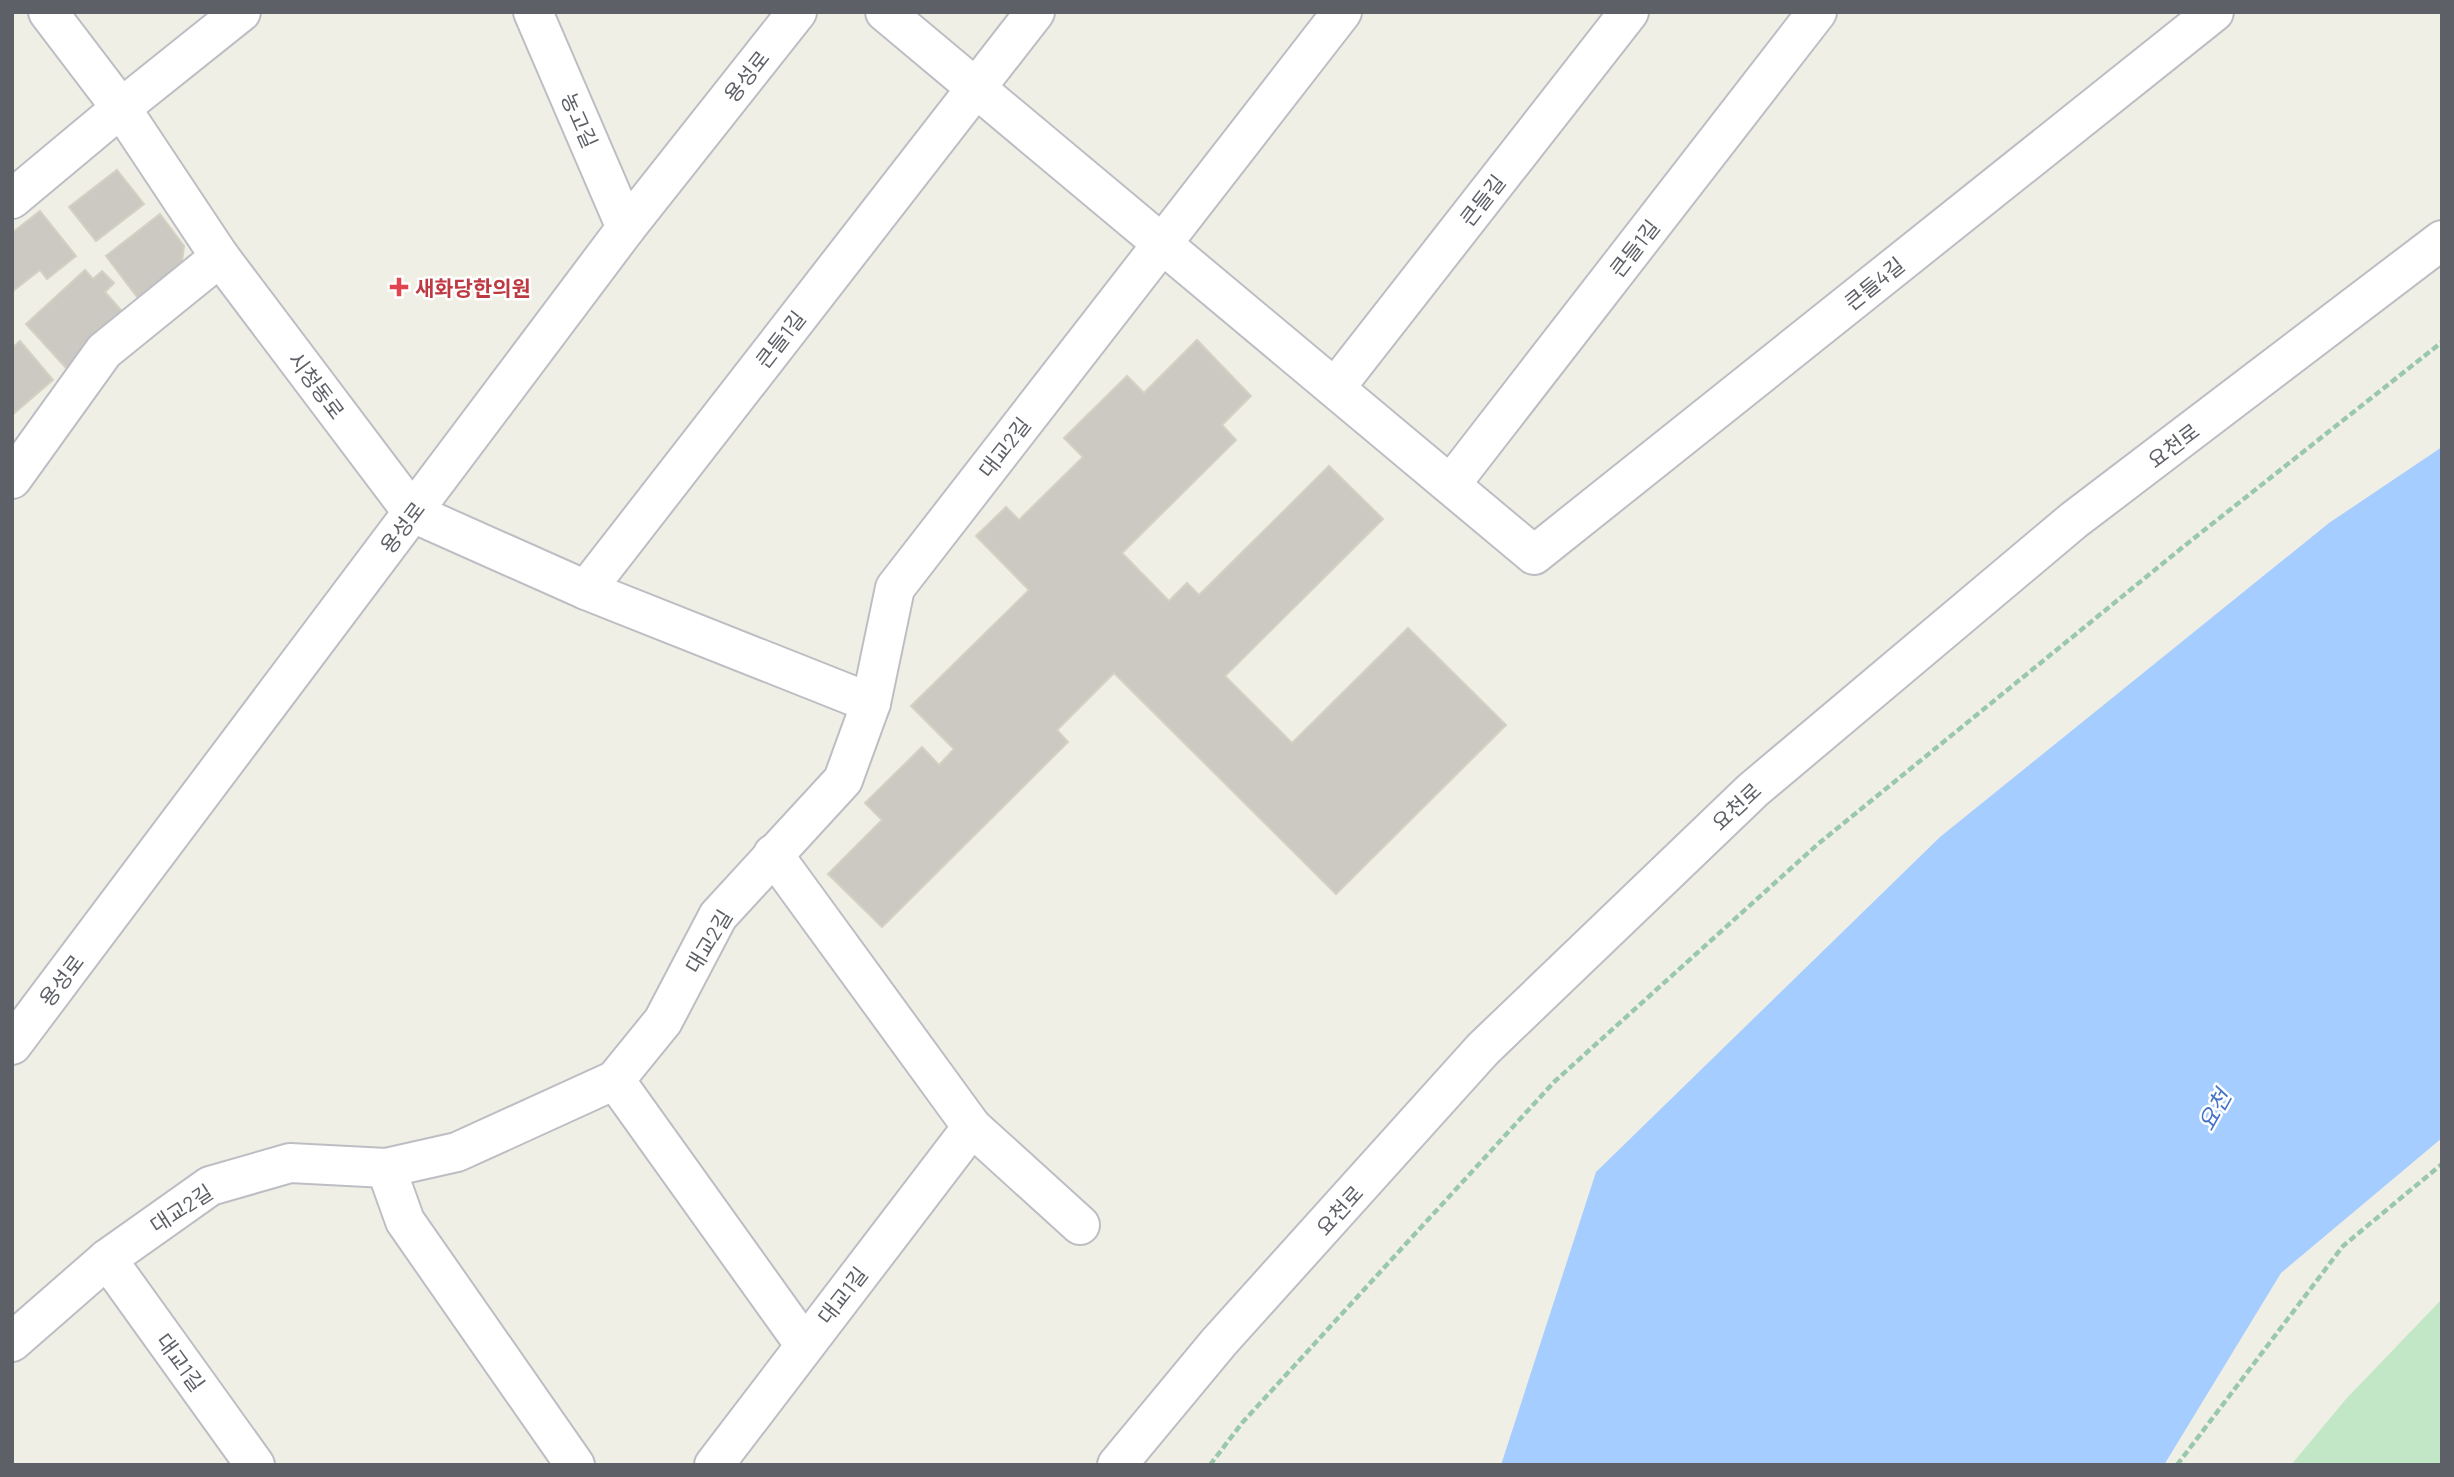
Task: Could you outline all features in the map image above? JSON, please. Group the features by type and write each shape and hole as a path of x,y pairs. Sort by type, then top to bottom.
{"street":[{"name":"시청동로","path":"48,12 121,108 220,257 413,513"},
{"path":"12,200 240,12"},
{"name":"농고길","path":"533,12 626,228"},
{"name":"용성로","path":"12,1045 626,228 797,12"},
{"path":"885,12 1451,484"},
{"name":"큰들1길","path":"586,590 1035,12"},
{"path":"1162,243 1342,12"},
{"name":"큰들길","path":"1335,388 1629,12"},
{"name":"큰들1길","path":"1451,484 1818,12"},
{"name":"큰들4길","path":"1451,484 1534,555 2214,12"},
{"name":"요천로","path":"1117,1465 1220,1342 1483,1049 1752,790 2074,520 2442,240"},
{"name":"대교2길","path":"12,1342 107,1259 210,1186 290,1163 386,1168 457,1152 615,1080 663,1021 718,916 843,780 871,703 895,588 1162,243"},
{"path":"12,479 104,351 220,257"},
{"path":"413,513 586,590 871,703"},
{"path":"773,854 972,1126 1080,1225"},
{"path":"615,1080 804,1344"},
{"name":"대교1길","path":"714,1465 972,1126"},
{"path":"386,1168 405,1221 576,1465"},
{"name":"대교1길","path":"107,1259 255,1465"}],"path":[{"path":"1210,1465 1251,1413 1554,1082 1818,844 2183,547 2442,342"},
{"path":"2177,1465 2343,1246 2442,1164"}],"green space":[{"path":"2442,1299 2442,1465 2291,1465 2346,1399"}],"water":[{"name":"요천","path":"2442,447 2442,1138 2281,1273 2164,1465 1501,1465 1596,1172 1940,837 2329,523"}],"building":[{"path":"117,170 144,204 96,241 69,207"},
{"path":"40,211 76,256 47,279 40,270 13,291 12,233"},
{"path":"160,214 184,246 181,270 141,302 106,256"},
{"path":"85,270 93,279 102,271 114,283 105,292 127,317 68,370 26,324"},
{"path":"1197,340 1251,396 1222,425 1236,440 1122,553 1169,601 1187,583 1199,595 1329,466 1383,519 1225,676 1292,743 1408,628 1506,725 1336,894 1114,673 1057,730 1068,742 882,927 828,874 882,820 865,803 922,747 939,765 954,749 911,706 1029,590 976,536 1006,507 1019,520 1083,457 1064,438 1127,376 1144,393"},
{"path":"20,341 53,380 12,415 12,348"}],"place":[{"name":"새화당한의원","path":"399,287"}]}
